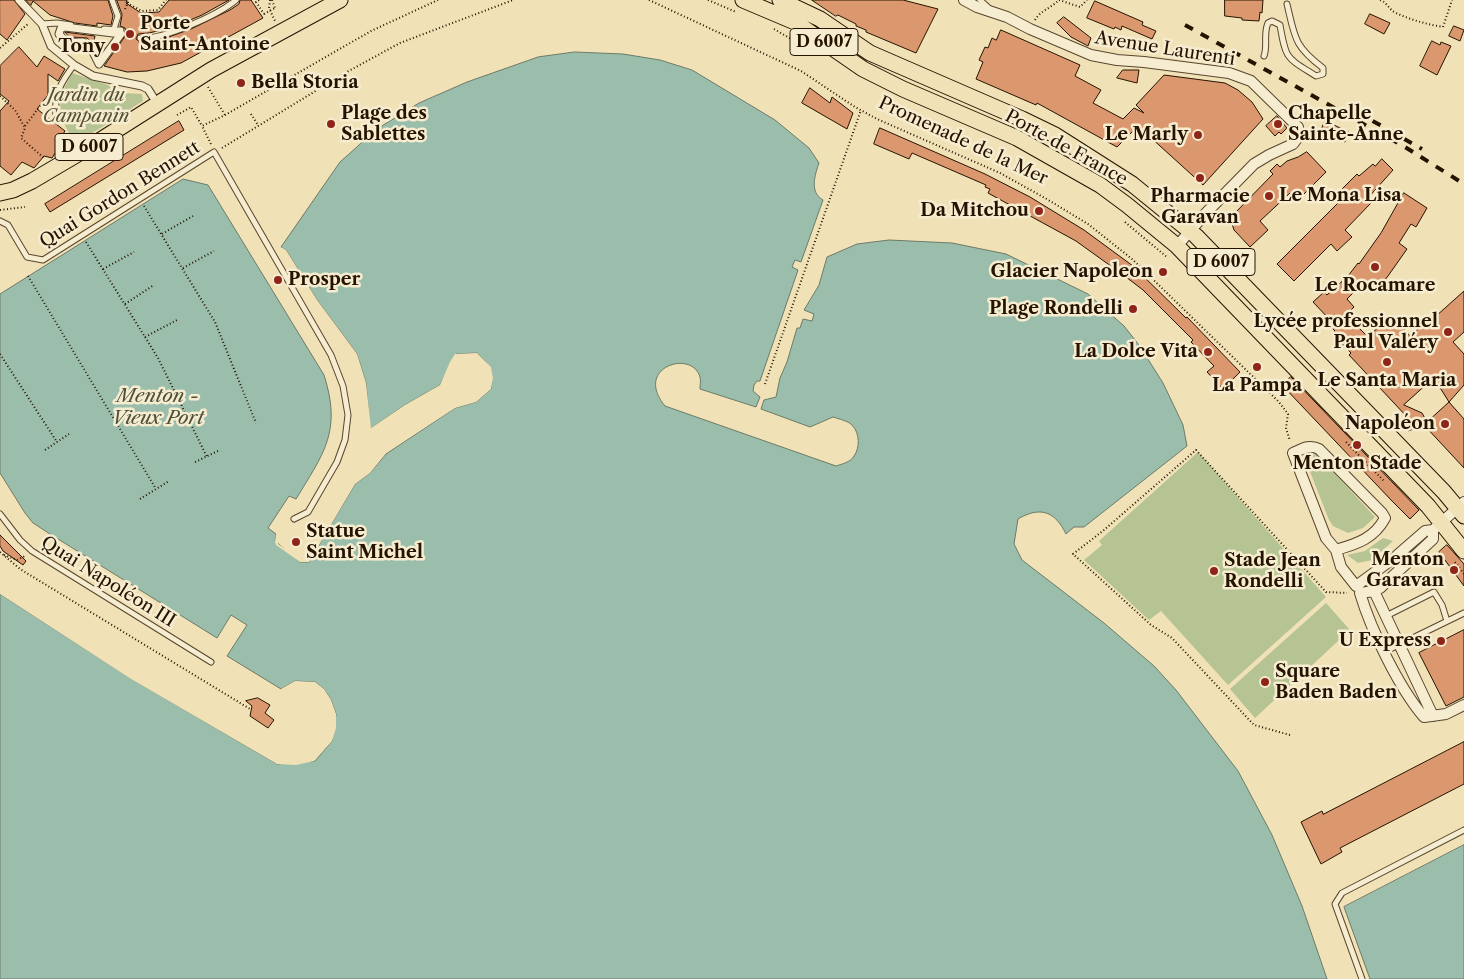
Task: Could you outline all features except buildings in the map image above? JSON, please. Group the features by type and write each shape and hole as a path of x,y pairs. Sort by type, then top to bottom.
{"main road":[{"name":"D 6007","path":"0,193 13,190 32,181 175,94 210,70 340,0"},
{"name":"Porte de France","path":"780,0 820,19 870,53 1055,135 1132,184 1190,231 1462,508"},
{"name":"Porte de France","path":"740,6 795,22 879,77 1016,138 1100,185 1177,246 1437,526 1464,551"}],"street":[{"path":"19,0 42,24 51,46 74,65 93,76 142,86 148,89 153,97"},
{"name":"Avenue Laurenti","path":"964,0 1091,55 1116,60 1229,73 1252,78 1298,127 1299,136 1294,144 1254,164 1177,246"},
{"path":"65,27 121,32 99,64 92,50 83,42 67,42 59,34 61,28 65,27"},
{"path":"1336,550 1364,541 1385,518 1319,449 1313,446 1294,453 1326,538 1336,550 1341,567 1358,590 1365,611 1384,652 1416,708 1424,717 1446,714 1464,705"},
{"path":"1358,590 1425,531 1437,526 1462,508"},
{"path":"1358,590 1377,590 1433,539 1437,526"},
{"path":"1377,590 1386,616 1433,716"}],"lane":[{"path":"112,0 118,16 114,29"},
{"path":"140,38 154,37 175,30 204,18 236,0"},
{"path":"980,0 993,12"},
{"path":"1264,56 1266,47 1265,29 1268,23 1272,21 1280,24 1284,48 1290,60 1316,76 1323,74 1323,68 1307,56 1295,39 1287,4"},
{"path":"42,24 57,23 114,29 121,32"},
{"path":"56,116 55,106 62,81 74,65"},
{"path":"214,152 330,355 343,386 348,414 345,440 338,462 308,512 294,519"},
{"name":"Quai Gordon Bennett","path":"0,221 8,225 27,257 43,260 214,152"},
{"name":"Quai Napoléon III","path":"0,514 20,540 32,551 211,662"},
{"path":"1386,616 1434,592 1442,605 1447,621"},
{"path":"1384,652 1464,613"},
{"path":"1362,979 1335,904 1342,893 1464,830"}],"path":[{"path":"128,3 142,11 158,10 166,0"},
{"path":"260,0 256,2 264,14 275,8 271,0"},
{"path":"271,0 269,8 277,24"},
{"path":"202,126 225,116 371,31 438,0"},
{"path":"177,114 191,107 214,152 345,72 400,43 513,0"},
{"name":"Promenade de la Mer","path":"649,0 801,71 860,110 1000,173 1088,224 1132,259 1279,402 1288,414 1286,428 1294,453"},
{"path":"708,0 740,6"},
{"path":"1030,29 1039,13 1050,8 1059,0 1080,7 1087,0"},
{"path":"1380,0 1384,1 1394,12 1418,22 1443,27 1452,0"},
{"path":"0,48 36,18"},
{"path":"771,28 807,48"},
{"path":"209,89 225,116"},
{"path":"0,96 15,110 26,128 21,138 48,164"},
{"path":"24,126 40,106 55,106"},
{"path":"765,384 860,110"},
{"path":"251,114 258,125"},
{"path":"143,204 215,322 256,422"},
{"path":"0,210 25,207"},
{"path":"162,234 193,216"},
{"path":"1124,221 1172,261"},
{"path":"85,240 158,358 206,456"},
{"path":"183,268 214,251"},
{"path":"103,269 134,252"},
{"path":"28,276 156,490"},
{"path":"125,304 154,285"},
{"path":"145,337 177,320"},
{"path":"0,354 57,442"},
{"path":"45,450 68,434"},
{"path":"1344,439 1391,488"},
{"path":"1290,735 1254,725 1172,638 1150,625 1073,554 1104,530 1196,450 1326,592 1358,590"},
{"path":"194,462 218,451"},
{"path":"140,500 169,481"},
{"path":"1,552 17,560"},
{"path":"1,552 20,569 250,709"}],"green space":[{"name":"Jardin du Campanin","path":"72,73 108,85 122,93 142,94 143,101 75,144 65,125 60,109 62,93"},
{"path":"1314,451 1375,517 1363,528 1348,533 1333,526 1329,520 1309,469 1310,457"},
{"name":"Stade Jean Rondelli","path":"1198,452 1326,597 1228,685 1161,611 1149,620 1084,560 1102,545 1099,541"},
{"path":"1383,538 1393,541 1372,560 1358,563 1347,555 1365,551"},
{"path":"1326,603 1350,630 1255,718 1230,689"}],"water":[{"name":"Menton - Vieux Port","path":"575,52 623,54 660,60 692,70 775,120 809,148 819,163 814,183 816,193 823,200 801,262 795,260 792,267 798,270 760,381 757,381 754,385 753,391 760,397 756,407 700,389 700,377 695,369 687,364 668,366 660,372 656,381 657,392 665,406 836,466 851,460 856,453 858,440 855,428 848,422 833,417 810,427 761,409 764,400 776,397 780,378 797,328 800,328 803,319 812,321 814,314 804,310 819,285 827,257 857,244 889,240 952,243 1006,254 1088,294 1124,326 1139,345 1163,383 1183,425 1187,446 1084,527 1074,527 1066,534 1057,520 1046,513 1040,512 1018,519 1014,544 1022,560 1104,623 1154,666 1176,690 1238,771 1272,835 1302,906 1327,979 0,979 0,594 132,679 277,764 315,761 332,741 336,714 331,700 324,689 315,682 295,681 281,689 227,656 247,625 231,615 217,638 33,523 25,513 0,473 0,294 183,179 208,185 324,375 331,412 327,441 315,468 296,499 289,496 268,528 276,534 275,541 300,562 309,562 355,484 370,473 386,454 455,408 476,402 491,389 492,377 490,368 477,353 456,354 440,385 405,405 370,429 366,383 357,354 317,300 286,250 281,247 340,162 377,129 419,103 467,82 538,57"},
{"path":"1464,845 1464,979 1370,979 1344,907"}],"pier":[{"path":"281,247 286,250 317,300 357,354 366,383 371,428 405,405 440,385 455,354 477,353 491,367 493,378 491,389 476,402 455,408 386,453 370,473 355,484 309,562 300,562 276,545 276,534 278,535 278,544 301,559 308,559 353,483 368,471 384,452 454,406 474,400 489,388 490,378 488,368 476,355 457,356 442,387 406,407 372,431 369,431 363,383 355,355 315,302"},
{"path":"0,592 133,676 278,762 296,762 313,758 330,739 334,715 322,691 314,685 302,683 296,683 283,691 281,689 295,681 315,682 324,689 331,700 336,714 336,728 332,741 314,761 296,765 277,764 131,679 0,594"}],"railway":[{"path":"1185,25 1405,147 1464,184"},
{"path":"1357,112 1422,149"}],"place":[{"name":"Porte Saint-Antoine","path":"130,34"},
{"name":"Tony","path":"115,47"},
{"name":"Bella Storia","path":"241,83"},
{"name":"Plage des Sablettes","path":"331,124"},
{"name":"Chapelle Sainte-Anne","path":"1278,124"},
{"name":"Le Marly","path":"1198,135"},
{"name":"Pharmacie Garavan","path":"1200,178"},
{"name":"Le Mona Lisa","path":"1269,196"},
{"name":"Da Mitchou","path":"1039,211"},
{"name":"Le Rocamare","path":"1375,267"},
{"name":"Glacier Napoleon","path":"1163,272"},
{"name":"Prosper","path":"278,280"},
{"name":"Plage Rondelli","path":"1133,309"},
{"name":"Lycée professionnel Paul Valéry","path":"1448,332"},
{"name":"La Dolce Vita","path":"1208,352"},
{"name":"Le Santa Maria","path":"1387,362"},
{"name":"La Pampa","path":"1257,367"},
{"name":"Napoléon","path":"1445,424"},
{"name":"Menton Stade","path":"1357,445"},
{"name":"Statue Saint Michel","path":"296,542"},
{"name":"Menton Garavan","path":"1454,570"},
{"name":"Stade Jean Rondelli","path":"1214,571"},
{"name":"U Express","path":"1441,641"},
{"name":"Square Baden Baden","path":"1265,682"}]}
